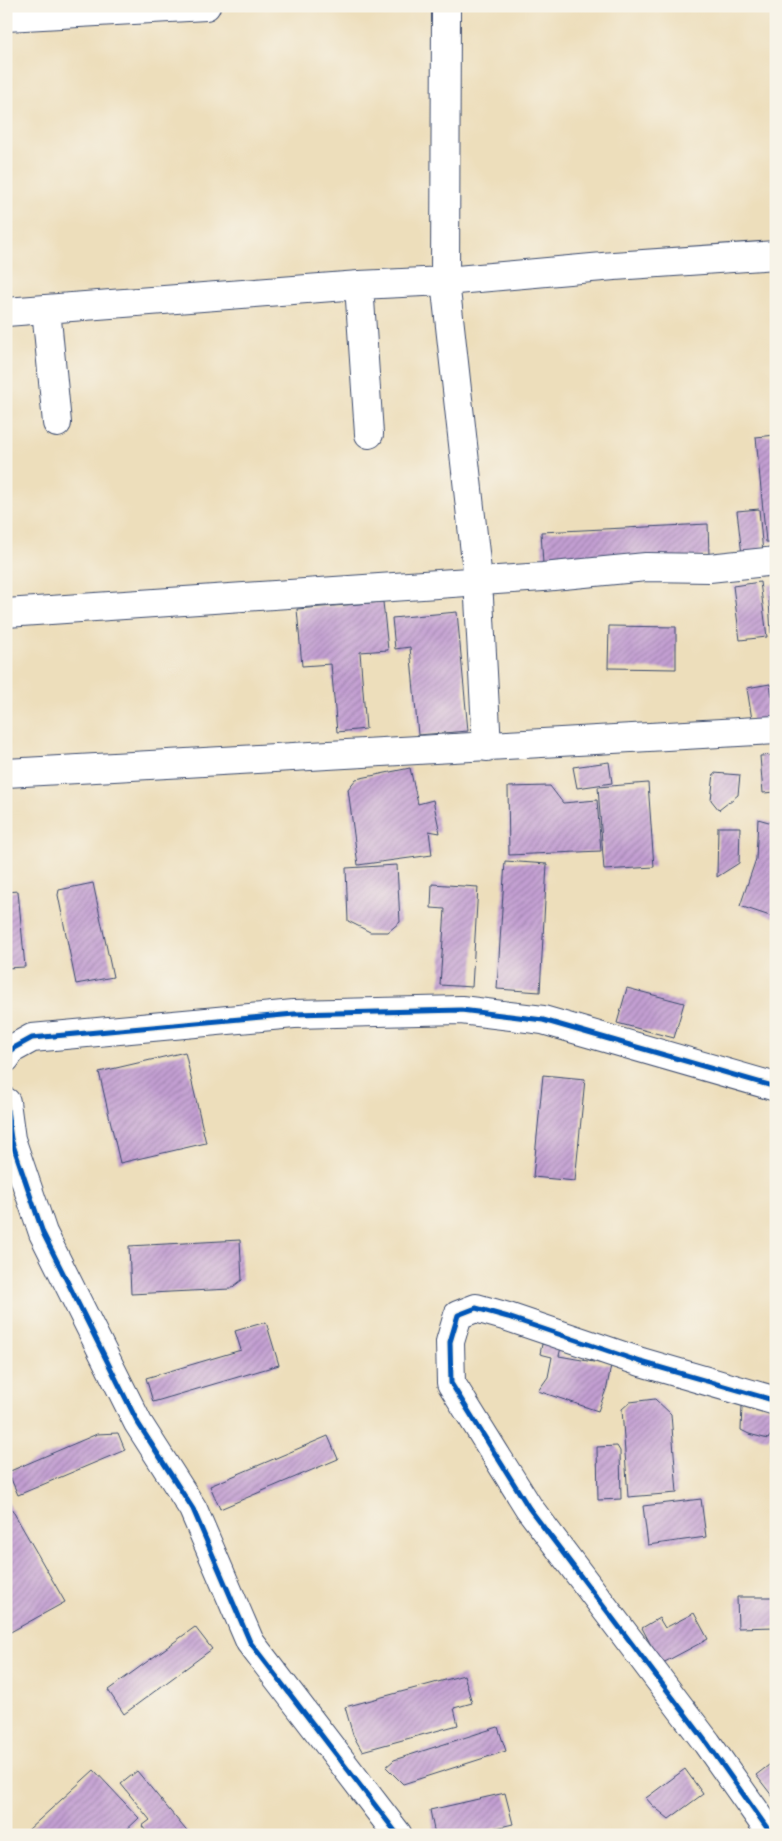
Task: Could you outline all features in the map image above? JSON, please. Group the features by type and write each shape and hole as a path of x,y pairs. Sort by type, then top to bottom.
{"street":[{"path":"6,17 206,6"},
{"path":"446,6 445,281 478,580 487,747"},
{"path":"6,312 776,255"},
{"path":"359,285 369,434"},
{"path":"46,309 57,423"},
{"path":"6,612 646,568 709,568 776,561"},
{"path":"6,773 776,730"},
{"path":"6,1058 12,1049 32,1038 294,1014 461,1010 543,1020 776,1088"},
{"path":"6,1102 11,1139 43,1233 138,1423 193,1509 250,1642 398,1835"},
{"path":"772,1835 707,1743 529,1508 452,1383 450,1342 458,1316 476,1308 641,1362 776,1402"}],"building":[{"path":"776,435 776,542 766,542 756,437"},
{"path":"759,509 763,553 742,555 737,511"},
{"path":"708,524 709,556 543,564 541,532"},
{"path":"760,582 767,637 740,640 733,586"},
{"path":"776,584 776,632 771,633 768,585"},
{"path":"383,602 388,650 360,652 366,729 337,732 331,664 302,666 297,609"},
{"path":"457,612 468,731 418,735 410,647 395,649 392,618"},
{"path":"609,626 676,627 676,669 608,668"},
{"path":"770,684 776,719 753,726 747,688"},
{"path":"776,755 776,792 763,793 760,756"},
{"path":"609,762 612,783 577,788 573,767"},
{"path":"410,768 418,804 433,800 440,833 429,831 432,855 358,865 348,789 356,779"},
{"path":"714,773 740,775 738,795 719,810 711,800"},
{"path":"648,783 654,867 604,870 598,787"},
{"path":"550,786 563,803 597,800 601,851 509,855 508,787"},
{"path":"758,819 776,824 776,918 740,906 756,859"},
{"path":"718,827 740,827 739,863 717,877"},
{"path":"505,861 547,864 540,992 497,989"},
{"path":"397,865 400,922 388,932 370,932 348,921 346,868"},
{"path":"93,883 113,977 76,984 58,895 59,890"},
{"path":"432,884 478,887 472,987 440,985 445,909 431,908"},
{"path":"18,891 25,967 6,968 6,892"},
{"path":"627,988 684,1003 674,1038 617,1023"},
{"path":"185,1052 206,1143 120,1163 99,1072"},
{"path":"543,1075 585,1079 575,1181 533,1177"},
{"path":"240,1240 242,1280 230,1289 131,1294 129,1246"},
{"path":"266,1322 279,1365 153,1402 146,1378 241,1350 235,1331"},
{"path":"542,1344 561,1347 559,1356 611,1365 607,1387 598,1411 538,1391 548,1377 552,1357 540,1354"},
{"path":"655,1399 671,1414 677,1493 628,1497 622,1409 630,1402"},
{"path":"742,1406 776,1408 776,1427 768,1439 741,1430"},
{"path":"118,1433 125,1450 18,1495 8,1472 97,1434"},
{"path":"328,1436 338,1459 220,1509 210,1486"},
{"path":"617,1446 620,1451 621,1499 598,1500 597,1447"},
{"path":"776,1446 776,1484 773,1484 772,1447"},
{"path":"772,1496 776,1496 776,1518 773,1518"},
{"path":"6,1499 65,1602 7,1634 6,1632"},
{"path":"701,1499 706,1537 648,1545 643,1506"},
{"path":"737,1597 776,1597 776,1627 738,1628"},
{"path":"694,1613 708,1639 661,1664 642,1628 659,1618 665,1628"},
{"path":"195,1627 212,1649 124,1714 108,1690"},
{"path":"464,1675 472,1703 454,1708 458,1725 362,1751 353,1735 345,1707"},
{"path":"498,1727 506,1751 403,1784 386,1767 394,1760"},
{"path":"773,1762 776,1766 776,1801 756,1775"},
{"path":"685,1769 703,1794 669,1819 646,1798"},
{"path":"94,1770 139,1818 121,1835 33,1835 28,1830"},
{"path":"137,1771 190,1835 149,1835 142,1826 150,1820 121,1784"},
{"path":"505,1793 513,1824 466,1835 435,1835 430,1810"}],"cycle path":[{"path":"6,1058 12,1049 32,1038 294,1014 461,1010 543,1020 776,1087"},
{"path":"6,1102 11,1139 43,1233 138,1423 193,1509 250,1642 398,1835"},
{"path":"772,1835 707,1743 529,1508 451,1383 450,1342 458,1315 476,1308 641,1362 776,1401"}]}
